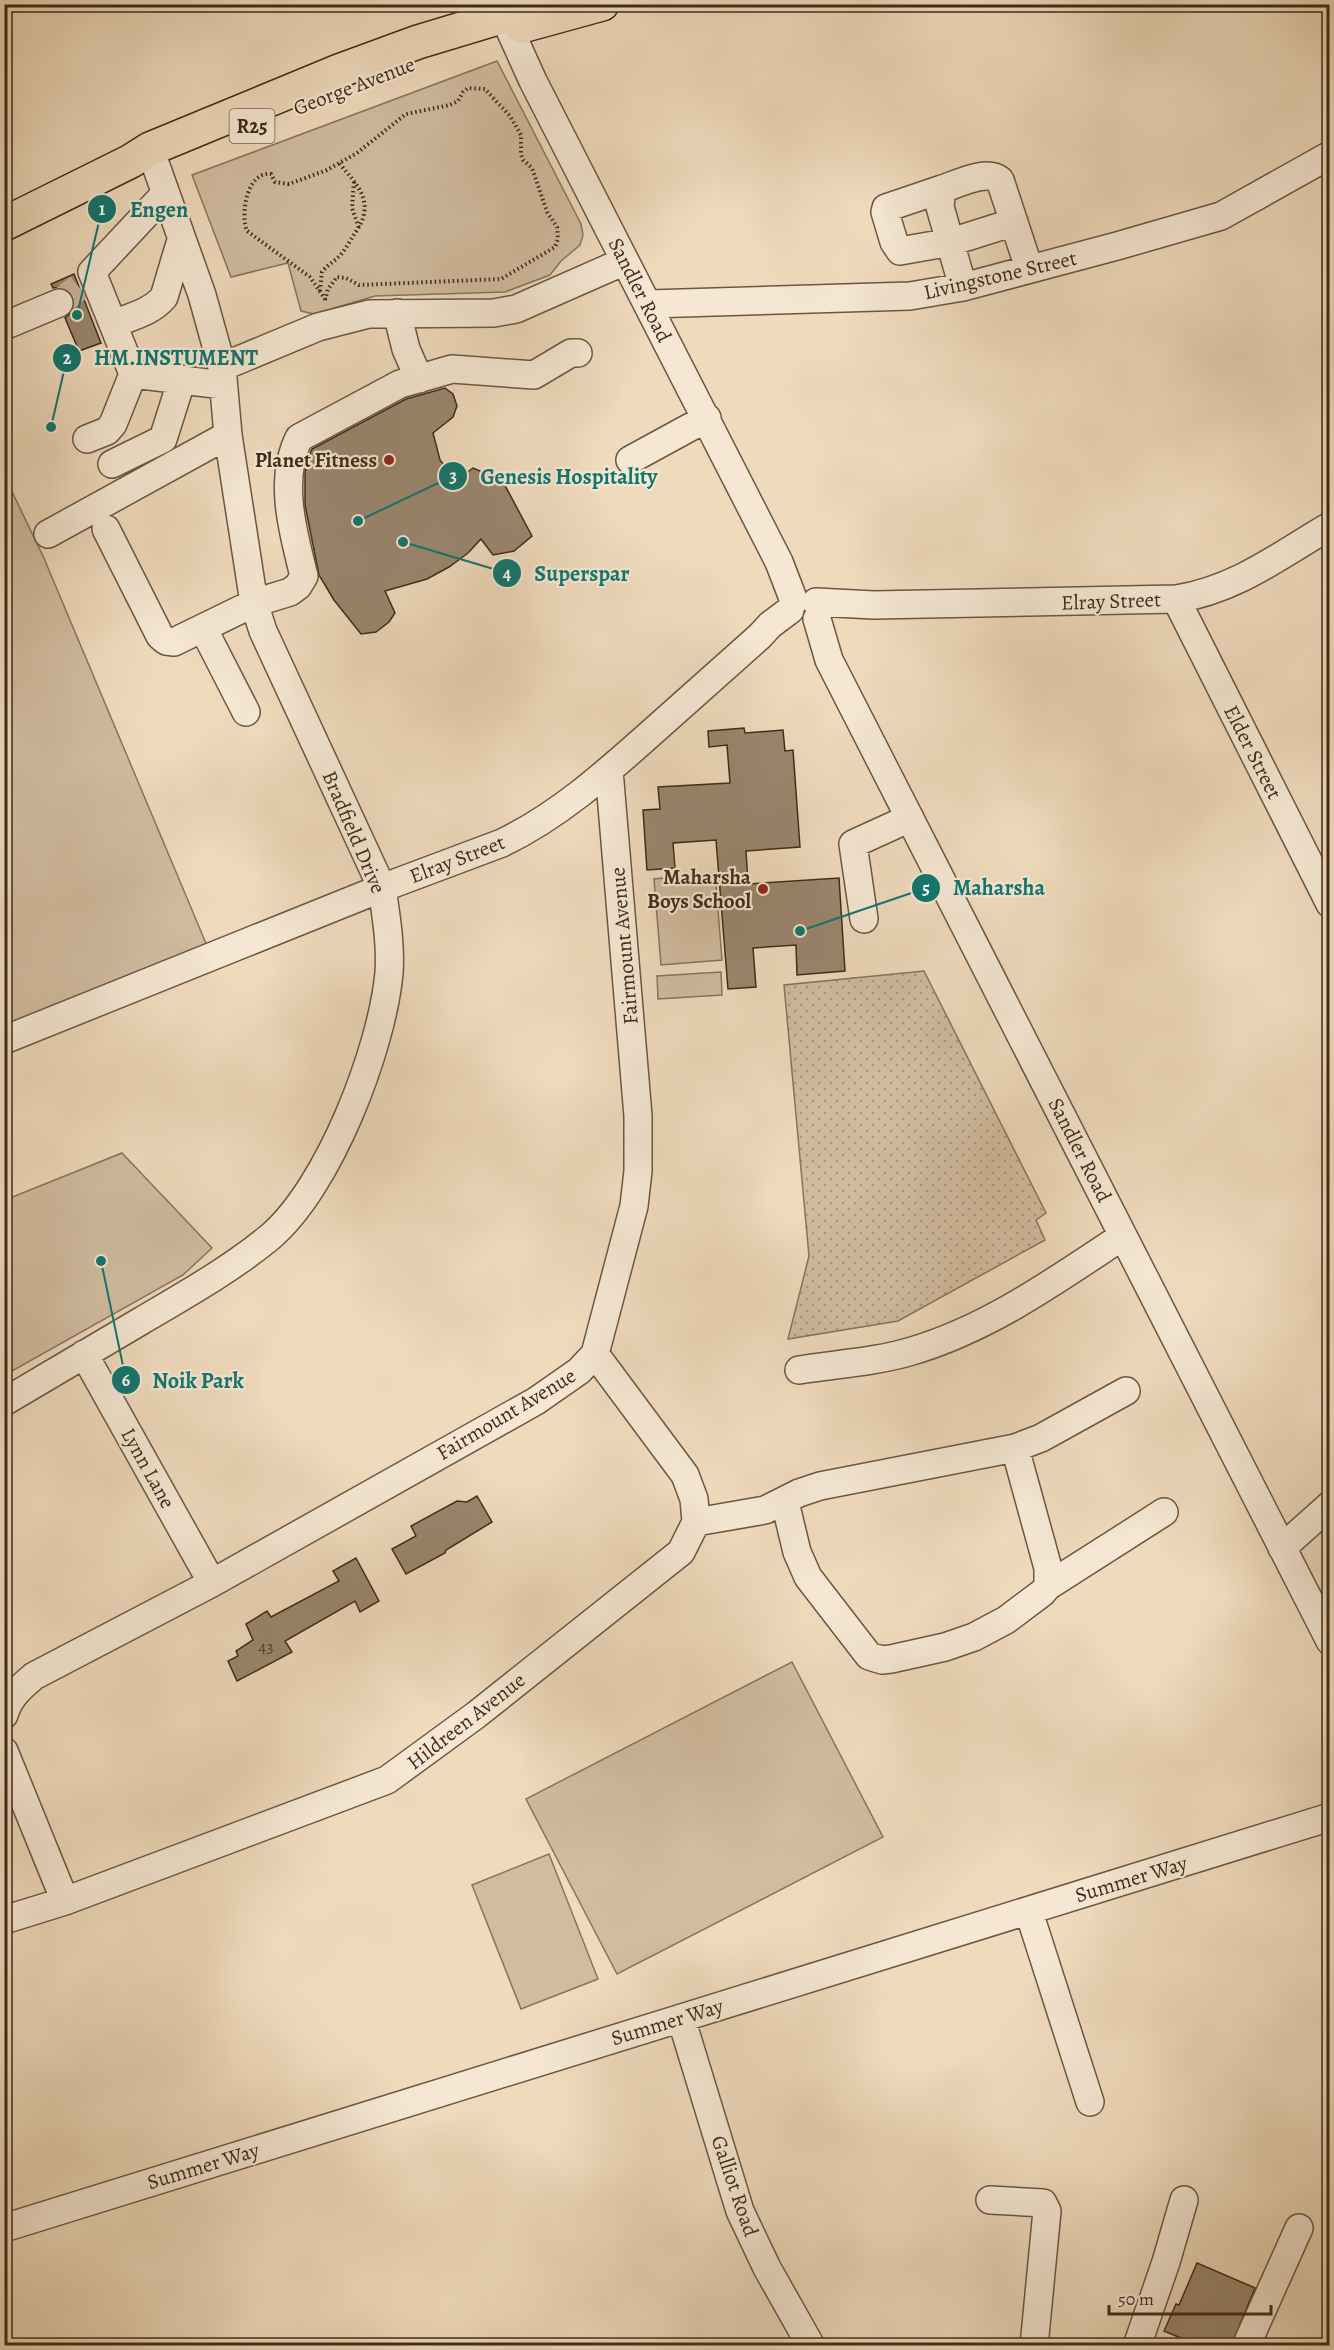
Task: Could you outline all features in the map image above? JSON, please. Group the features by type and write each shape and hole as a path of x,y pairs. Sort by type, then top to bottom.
{"main road":[{"name":"R25","path":"507,23 544,4"},
{"name":"R25","path":"507,23 602,4"},
{"name":"George Avenue","path":"4,224 146,157 349,68 418,42 507,23"}],"street":[{"name":"Sandler Road","path":"507,23 533,81 649,304 1329,1641"},
{"name":"Livingstone Street","path":"649,304 910,296 963,287 1127,244 1221,216 1329,155"},
{"name":"Bradfield Drive","path":"4,1402 222,1274 272,1235 307,1194 324,1169 364,1074 384,1002 390,956 381,888 263,631 254,603 228,435 223,376 202,295 165,194 146,157"},
{"path":"1014,222 951,242 900,251 894,242 885,212 888,207 987,175 994,175 1000,180 1014,222 1029,268"},
{"path":"942,189 939,199 940,207 963,287"},
{"path":"4,326 77,287 165,194"},
{"path":"113,324 148,310 164,297 181,240"},
{"path":"133,374 182,379 223,376 318,327 332,310 369,315 494,313 516,309 626,261"},
{"path":"77,287 113,324 133,374 113,424 107,432 87,439"},
{"path":"397,313 406,349 419,379"},
{"path":"106,529 160,636 165,641 174,642 254,603 290,592 298,586 304,576 295,539 288,484 291,454 299,438 400,384 452,369 534,375 571,353 578,353"},
{"path":"148,478 124,458 163,439 182,379"},
{"path":"628,455 704,412"},
{"path":"48,534 228,435"},
{"name":"Elray Street","path":"4,1040 521,834 559,810 609,770 760,636 804,610 874,605 1176,599 1199,596 1234,583 1329,526"},
{"name":"Elder Street","path":"1176,599 1329,904"},
{"path":"203,628 246,711"},
{"name":"Fairmount Avenue","path":"4,1715 18,1689 34,1676 212,1583 536,1401 579,1371 595,1354 630,1226 638,1171 638,1116 609,770"},
{"path":"864,919 853,844 910,818"},
{"path":"799,1370 900,1354 989,1320 1022,1302 1123,1236"},
{"name":"Lynn Lane","path":"84,1354 212,1583"},
{"path":"595,1354 685,1475 694,1499 696,1522 750,1514 785,1502 808,1489 829,1484 1015,1448 1041,1438 1126,1391"},
{"path":"1015,1448 1048,1568 1048,1586"},
{"path":"785,1502 797,1552 808,1577 873,1659 891,1659 945,1647 974,1637 1006,1620 1048,1586 1164,1512"},
{"path":"1282,1548 1329,1505"},
{"name":"Hildreen Avenue","path":"4,1920 65,1901 371,1787 398,1773 655,1575 681,1552 696,1522"},
{"path":"4,1751 65,1901"},
{"name":"Summer Way","path":"4,2228 1029,1912 1329,1817"},
{"path":"1029,1912 1090,2102"},
{"name":"Galliot Road","path":"681,2018 740,2211 767,2268 811,2346"},
{"path":"990,2200 1043,2203 1047,2211 1034,2346"},
{"path":"1137,2346 1166,2262 1184,2200"},
{"path":"1246,2346 1299,2228"}],"path":[{"path":"468,88 484,89 510,116 521,135 521,154 532,168 547,212 557,227 558,239 555,247 501,279 359,285 346,278 337,277 328,290 332,310 310,277 248,231 245,225 244,209 248,194 260,175 271,174 275,182 289,184 327,170 357,153 406,114 450,105 458,101 468,88"},
{"path":"320,291 322,272 327,264 344,252 366,211 365,201 354,181 339,163"},
{"path":"354,181 352,208 358,228"}],"shaded area":[{"path":"497,61 581,224 583,235 580,245 561,261 550,275 505,292 375,296 314,314 301,311 288,263 231,277 192,175"},
{"path":"4,475 43,556 208,948 4,1029"},
{"path":"715,873 722,960 661,965 654,879"},
{"path":"924,971 1046,1213 1036,1220 1045,1240 898,1321 788,1339 809,1256 784,985"},
{"path":"721,972 722,995 658,999 657,976"},
{"path":"122,1153 212,1248 183,1275 5,1375 5,1200"},
{"path":"792,1662 883,1837 617,1974 526,1799"},
{"path":"549,1854 598,1979 521,2009 472,1885"}],"building":[{"path":"74,274 101,343 79,351 65,318 72,312 75,304 74,297 68,290 60,287 53,288 51,284"},
{"path":"445,388 453,394 457,406 453,417 433,433 440,460 448,470 462,476 473,468 502,480 532,536 514,551 493,555 481,539 468,553 427,579 385,591 395,613 389,622 376,632 361,634 334,600 319,575 305,505 305,473 308,459 312,449 406,399"},
{"path":"744,728 745,733 783,730 785,751 793,750 800,847 746,851 748,884 839,878 845,971 797,975 796,945 753,948 756,987 728,989 716,840 673,843 675,868 647,870 643,810 660,809 658,787 730,783 727,745 709,747 708,731"},
{"path":"477,1496 492,1522 446,1550 445,1553 406,1574 392,1549 416,1536 411,1526 457,1501 467,1502"},
{"path":"356,1558 379,1601 360,1612 355,1601 285,1641 292,1652 237,1681 228,1661 238,1656 236,1651 253,1640 246,1624 267,1611 271,1617 339,1581 333,1571"},
{"path":"1197,2263 1255,2288 1231,2346 1200,2346 1164,2331 1176,2304 1179,2305"}],"tunnel":[{"path":"59,303 79,287"}],"place":[{"name":"Engen","path":"77,315"},
{"name":"HM.INSTUMENT","path":"51,427"},
{"name":"Planet Fitness","path":"389,460"},
{"name":"Genesis Hospitality","path":"358,521"},
{"name":"Superspar","path":"403,542"},
{"name":"Maharsha Boys School","path":"763,889"},
{"name":"Maharsha","path":"800,931"},
{"name":"Noik Park","path":"101,1261"}]}
